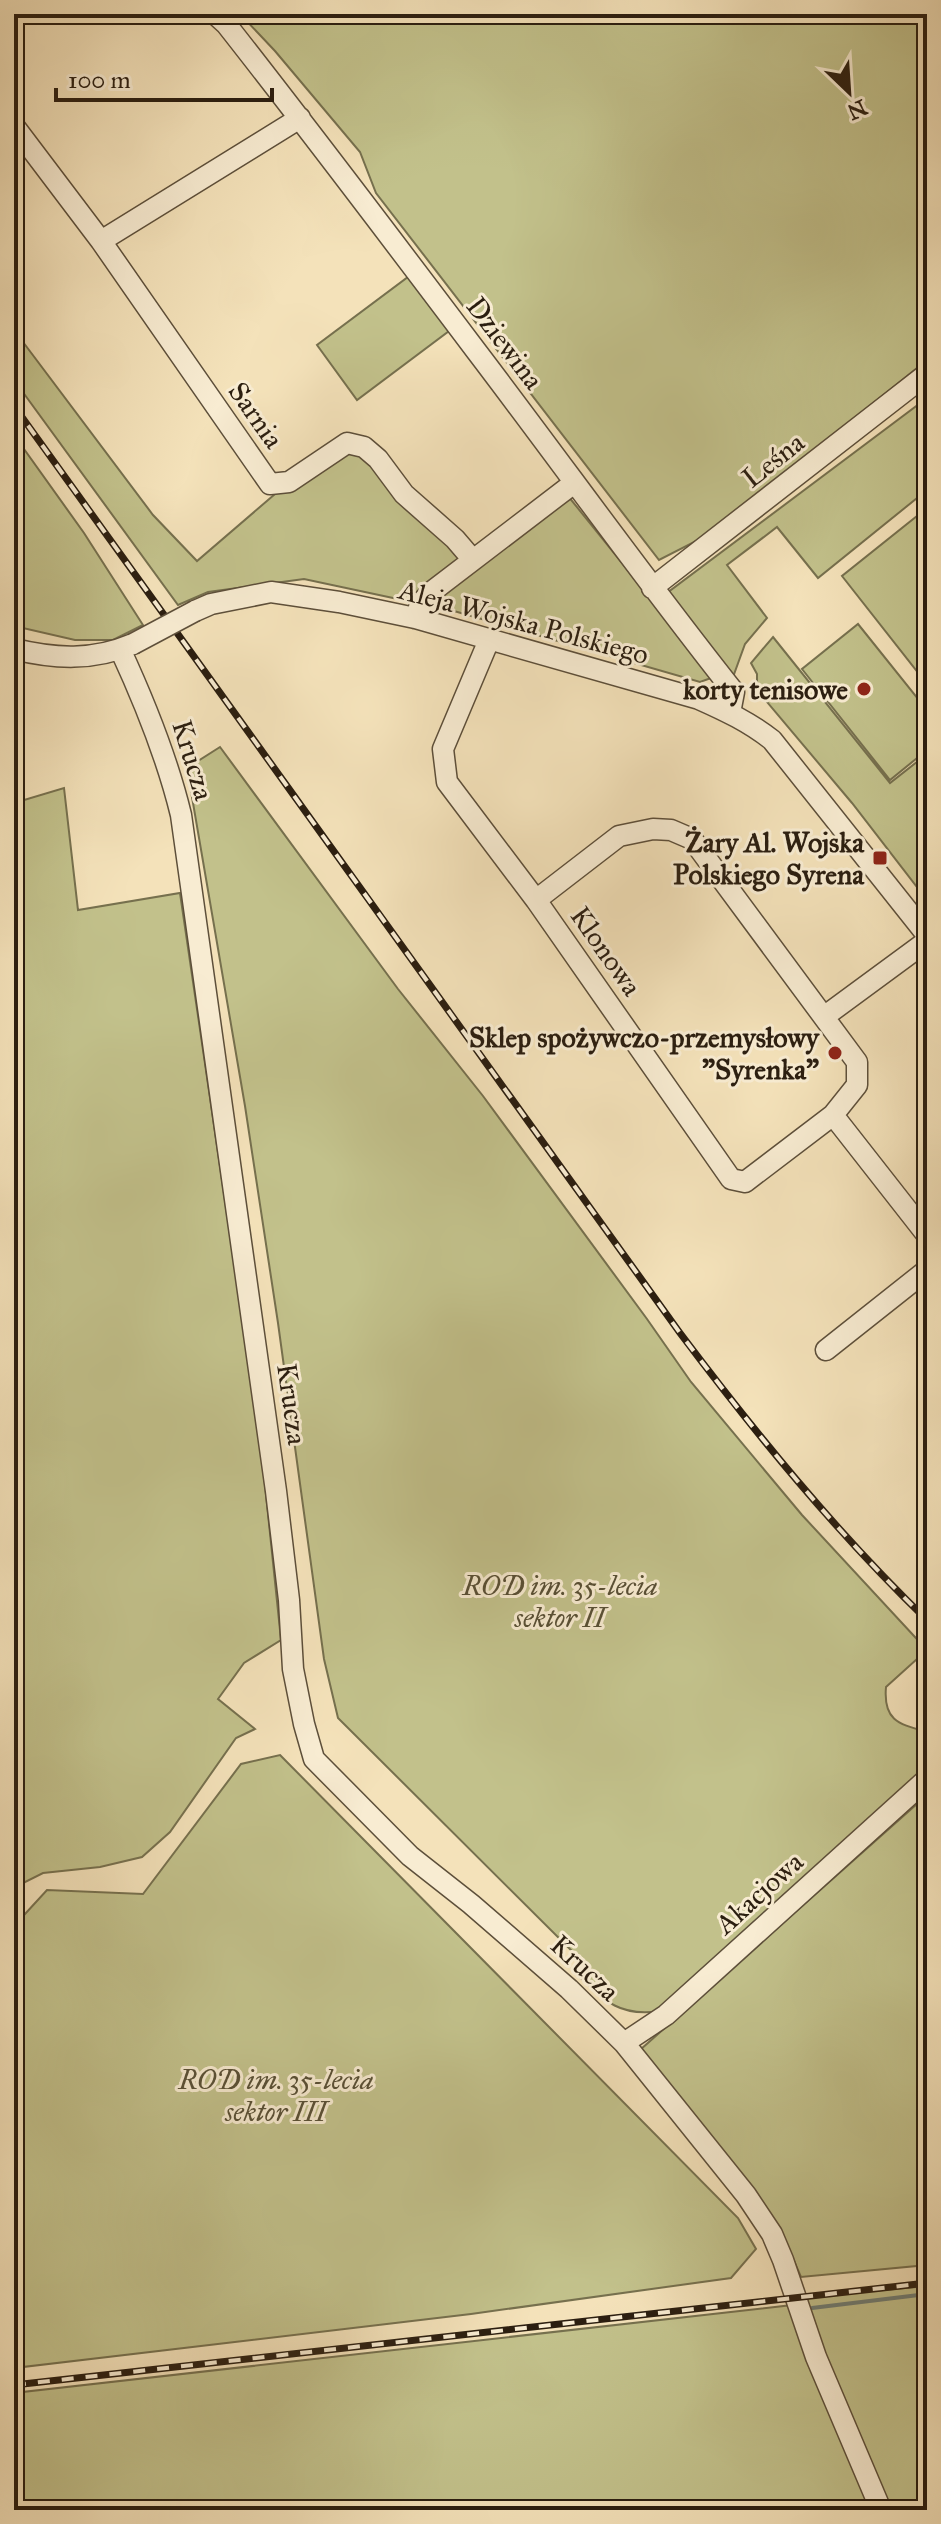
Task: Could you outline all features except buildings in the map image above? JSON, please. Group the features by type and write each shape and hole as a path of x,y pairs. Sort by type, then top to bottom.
{"street":[{"name":"Dziewina","path":"215,14 300,118 652,588 734,692 730,713"},
{"path":"101,241 300,118"},
{"name":"Sarnia","path":"14,126 101,241 270,484 289,482 347,443 364,447 378,459 404,494 455,539 473,560"},
{"name":"Leśna","path":"652,588 927,374"},
{"path":"415,618 423,599 574,483"},
{"name":"Aleja Wojska Polskiego","path":"14,649 65,657 92,657 126,647 195,611 225,600 271,592 415,618 699,699 752,724 772,740 927,935"},
{"name":"Klonowa","path":"489,640 443,749 447,782 536,900 731,1179 745,1182 833,1115 857,1085 857,1062 692,839 671,830 653,829 619,836 536,900"},
{"name":"Krucza","path":"126,647 172,778 181,815 276,1491 289,1600 293,1669 314,1759 410,1856 569,1989 624,2043 746,2195 772,2234 816,2357 881,2510"},
{"path":"825,1016 927,941"},
{"path":"833,1115 927,1235"},
{"path":"826,1350 927,1270"},
{"name":"Akacjowa","path":"624,2043 666,2015 927,1779"}],"green space":[{"path":"240,14 927,14 927,360 710,534 659,560 376,193 360,152"},
{"path":"416,271 457,325 357,400 317,345"},
{"path":"14,330 153,515 197,561 289,482 347,443 473,560 564,491 714,677 700,682 454,611 304,579 208,592 178,605 14,380"},
{"path":"927,398 927,490 818,578 777,527 727,565 767,618 745,644 733,677 663,596"},
{"path":"14,435 84,533 143,625 113,640 75,640 14,626"},
{"path":"927,508 927,684 842,576"},
{"name":"korty tenisowe","path":"858,624 927,710 927,750 890,780 802,669"},
{"path":"773,637 890,783 927,754 927,900 852,803 757,690 757,674 751,663"},
{"name":"ROD im. 35-lecia sektor II","path":"220,747 398,989 483,1096 691,1382 802,1515 927,1650 886,1687 886,1698 890,1714 895,1719 927,1732 927,1766 660,2011 624,2009 597,1993 579,1976 588,1967 338,1718 324,1659 245,1106 187,768"},
{"path":"64,788 78,910 180,893 261,1446 281,1640 244,1663 218,1699 255,1729 236,1738 170,1832 142,1857 100,1867 43,1873 25,1882 14,1896 14,803"},
{"name":"ROD im. 35-lecia sektor III","path":"280,1755 738,2218 756,2249 731,2278 471,2314 14,2368 14,1926 47,1890 143,1894 241,1764"},
{"path":"927,1795 927,2265 801,2277 791,2254 640,2050"},
{"path":"927,2286 927,2510 14,2510 14,2393 792,2305 796,2298"}],"waterway":[{"path":"812,2308 927,2294"}],"railway":[{"path":"14,406 680,1333 798,1481 893,1587 927,1620"},
{"path":"14,2385 927,2283"}],"place":[{"name":"korty tenisowe","path":"864,689"},
{"name":"Żary Al. Wojska Polskiego Syrena","path":"880,858"},
{"name":"Sklep spożywczo-przemysłowy \"Syrenka\"","path":"835,1053"}]}
